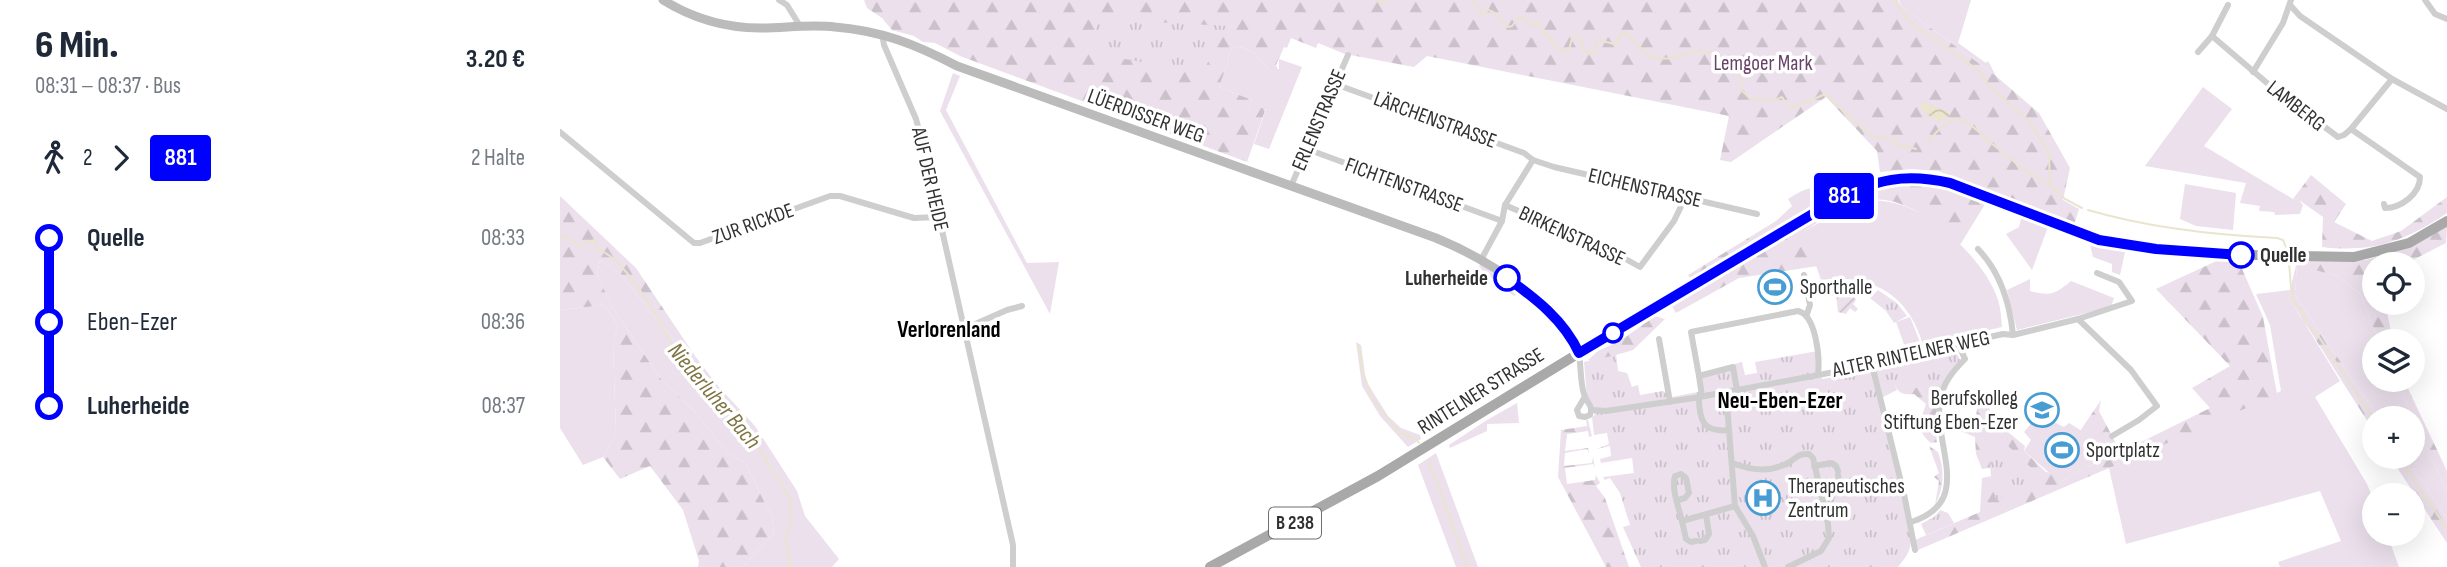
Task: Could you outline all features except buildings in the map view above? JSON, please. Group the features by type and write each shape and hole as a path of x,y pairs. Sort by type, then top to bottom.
{"main road":[{"name":"LÜERDISSER WEG","path":"663,0 692,15 734,26 834,26 882,34 911,43 957,66 1436,238 1480,260 1538,300 1573,339 1579,353"},
{"name":"RINTELNER STRASSE","path":"1210,567 1360,487 1579,353 1864,186 1893,178 1928,178 1950,183 2099,240 2156,249 2280,257 2354,257 2409,243 2447,221"}],"street":[{"path":"779,0 787,5 800,26"},
{"path":"2425,0 2435,14 2447,19"},
{"path":"2291,3 2300,16 2392,79 2447,109"},
{"name":"LAMBERG","path":"2253,72 2283,23 2291,3"},
{"path":"2198,52 2212,36 2228,5"},
{"name":"AUF DER HEIDE","path":"882,34 884,45 919,128 938,201 939,217 1013,545 1013,567"},
{"name":"LAMBERG","path":"2212,36 2332,134 2341,137 2351,129 2420,177 2420,184 2404,202 2390,208 2385,208 2384,204"},
{"name":"ERLENSTRASSE","path":"1291,186 1348,55"},
{"path":"2351,129 2392,79"},
{"name":"LÄRCHENSTRASSE","path":"1335,84 1524,153 1533,160"},
{"name":"ZUR RICKDE","path":"560,132 694,243 830,196 840,195 914,218 939,217"},
{"name":"FICHTENSTRASSE","path":"1307,149 1502,221"},
{"path":"1480,260 1502,221 1505,205 1533,160"},
{"name":"EICHENSTRASSE","path":"1533,160 1756,214"},
{"name":"BIRKENSTRASSE","path":"1505,205 1640,267 1674,221 1685,198"},
{"name":"ALTER RINTELNER WEG","path":"1592,410 1598,412 1700,397 1872,365 1892,360 1899,354 1910,352 1919,355 1977,344 1985,338 2003,334 2013,335 2010,309 2003,289 1978,249"},
{"path":"2013,335 2078,319 2132,301 2119,282 2097,273"},
{"path":"1804,275 1810,305 1807,314"},
{"path":"964,329 1022,306"},
{"path":"1729,430 1716,430 1707,426 1700,415 1699,376 1691,331 1798,310 1807,314 1812,323 1818,374"},
{"path":"2078,319 2130,370 2157,406 2139,421 2112,436"},
{"path":"1659,339 1670,402"},
{"path":"1910,522 1931,514 1947,490 1948,475 1941,437 1940,402 1947,380 1965,359 1960,348"},
{"path":"1579,353 1584,398 1577,410 1579,416 1585,417 1590,415 1592,410 1584,398"},
{"path":"1872,365 1915,550"},
{"path":"1699,376 1733,367 1737,390"},
{"path":"1726,392 1735,506 1765,567"},
{"path":"1732,463 1752,469 1770,469 1805,453 1811,455 1829,531 1827,544 1821,551 1788,567"},
{"path":"1814,466 1832,463 1838,473 1839,480 1836,484 1819,488"},
{"path":"1678,500 1688,541 1704,540 1709,534 1706,515"},
{"path":"1682,521 1735,506"}],"green space":[{"name":"Lemgoer Mark","path":"864,0 1898,0 1901,6 1996,76 2039,113 2070,168 2063,200 2079,209 2074,225 1938,171 1911,169 1880,172 1877,151 1826,97 1731,162 1720,160 1729,116 1427,56 1414,67 1345,54 1318,43 1316,48 1291,38 1276,65 1278,70 1268,69 1254,53 1245,48 1233,46 1228,57 1219,87 1252,100 1249,108 1266,108 1247,162 960,56 935,43 923,42 914,36 892,30 882,18 867,8"},
{"path":"1899,0 1971,0 1958,43 1986,63 1988,61 1996,76 1901,6"},
{"path":"1098,16 1228,26 1202,73 1092,53"},
{"path":"1233,46 1253,53 1268,69 1279,69 1279,59 1302,67 1269,149 1254,144 1266,109 1249,108 1252,100 1219,87"},
{"path":"953,73 960,76 946,110 1027,263 1059,262 1050,314 940,111"},
{"path":"2203,87 2232,109 2204,146 2299,200 2303,205 2300,214 2275,215 2274,212 2259,211 2260,206 2240,203 2246,183 2145,166"},
{"path":"2311,175 2346,204 2334,222 2372,241 2401,231 2447,197 2447,213 2417,231 2388,243 2357,248 2322,247 2323,217 2299,200 2293,199"},
{"path":"1908,182 1950,186 1987,201 1960,245 1930,220 1907,207 1895,202 1869,200 1843,208 1804,231 1818,266 1739,278 1676,313 1668,300 1842,201 1874,188"},
{"path":"1826,184 1833,196 1690,278 1688,275 1776,221 1792,206 1788,199 1807,189"},
{"path":"2185,184 2236,193 2233,230 2196,226 2180,219"},
{"path":"560,196 636,268 695,356 693,361 687,356 621,275 600,260 597,274 612,307 661,379 695,412 727,452 745,463 772,517 774,533 742,567 698,567 699,561 683,510 650,466 620,479 603,457 616,434 613,344 618,326 605,305 560,310"},
{"path":"1870,200 1907,207 1948,233 1984,273 1999,303 2002,327 1923,345 1908,313 1886,291 1856,280 1821,280 1804,231 1851,206"},
{"path":"2022,215 2048,227 2032,270 2006,234 2019,227"},
{"path":"2447,226 2446,243 2425,254 2392,252 2409,247"},
{"path":"2090,244 2125,252 2120,275 2112,272 2112,264 2093,257"},
{"path":"2223,258 2239,262 2263,317 2277,394 1918,550 1915,540 1980,512 1982,478 1992,476 1996,500 1991,456 1991,468 1982,469 1976,454 1975,437 1958,430 1960,424 1975,421 1978,404 1976,394 1984,392 1989,402 1991,418 2025,446 2024,451 2060,482 2115,452 2121,452 2210,408 2192,388 2230,366 2156,289"},
{"path":"600,260 621,275 687,356 693,361 695,356 755,426 797,491 805,516 839,559 832,567 742,567 774,533 772,517 745,463 727,452 695,412 661,379 612,307 597,274"},
{"path":"2362,260 2362,299 2360,294 2337,276 2297,265 2295,295 2371,406 2362,406 2362,413 2291,301 2290,290 2297,261"},
{"path":"1481,264 1519,292 1514,296 1478,267"},
{"path":"2297,264 2337,276 2360,294 2362,315 2368,315 2374,329 2362,329 2362,392 2401,392 2408,406 2371,406 2295,295"},
{"path":"2030,279 2030,291 2043,294 2052,293 2071,281 2114,298 2111,307 2017,330 2007,290"},
{"path":"1835,286 1845,288 1852,294 1856,300 1853,304 1858,309 1855,312 1850,308 1846,314 1838,312"},
{"path":"1878,290 1897,303 1907,316 1894,323 1886,311 1870,298"},
{"path":"2290,290 2291,301 2340,381 2315,397 2366,483 2362,483 2362,546 2391,546 2399,567 2280,567 2278,562 2341,541 2320,491 2126,544 2109,468 2281,391 2270,325 2256,294"},
{"path":"605,305 618,326 613,344 616,434 603,457 583,465 560,428 560,310"},
{"path":"2368,315 2388,315 2390,329 2374,329"},
{"path":"1655,316 1665,319 1633,350 1616,355 1618,371 1588,360 1598,351 1620,341"},
{"path":"1910,317 1920,342 1905,347 1896,322"},
{"path":"1356,342 1361,345 1366,381 1388,416 1401,428 1420,435 1421,439 1408,447 1380,416 1362,386"},
{"path":"1818,351 1822,379 1872,370 1911,535 1911,545 1898,567 1641,567 1623,527 1630,525 1620,493 1610,478 1605,480 1603,477 1634,473 1632,458 1601,463 1600,459 1611,456 1610,446 1597,449 1609,444 1607,433 1594,435 1592,417 1595,415 1587,397 1584,362 1616,355 1618,371 1627,373 1632,387 1638,385 1640,395 1663,391 1672,397 1703,391 1701,373 1742,362 1745,375 1757,373 1755,362"},
{"path":"1957,354 1960,360 1939,388 1938,402 1927,397 1918,387 1906,392 1897,382 1897,390 1881,398 1875,368"},
{"path":"1897,381 1918,387 1927,397 1938,402 1935,419 1937,442 1931,443 1921,429 1926,404 1914,394 1900,392 1895,384"},
{"path":"2401,392 2410,392 2416,406 2408,406"},
{"path":"2101,400 2099,411 2112,436 2105,431 2109,449 2101,453 2106,449 2080,431"},
{"path":"1517,403 1519,423 1487,424 1487,420"},
{"path":"2039,414 2051,424 2054,422 2064,427 2069,423 2109,448 2105,440 2105,430 2112,436 2121,452 2115,452 2060,482 2024,451 2031,440 2024,432"},
{"path":"1487,420 1487,431 1450,448 1449,445"},
{"path":"1586,420 1592,436 1589,437 1588,431 1567,434 1565,451 1588,448 1589,453 1587,449 1565,453 1564,466 1592,463 1593,457 1595,468 1593,464 1565,468 1567,484 1595,480 1596,475 1600,483 1596,486 1605,498 1629,567 1606,567 1558,477 1561,430 1587,426"},
{"path":"1988,422 1996,427 1997,431 1992,439 1988,440 1980,435 1979,431 1984,423"},
{"path":"2425,424 2447,471 2447,492 2425,444"},
{"path":"2004,442 2042,478 1996,500 1990,467 1993,453"},
{"path":"2425,444 2447,492 2447,518 2425,483 2413,469 2425,469"},
{"path":"1929,446 1938,452 1943,472 1935,505 1939,481 1934,477 1939,473"},
{"path":"1436,453 1478,567 1456,567 1418,465"},
{"path":"2398,469 2413,469 2423,483 2407,483"},
{"path":"2425,486 2447,518 2447,543 2425,510"},
{"path":"1940,510 1948,513 1954,523 1926,535 1921,524"}],"water":[{"path":"1921,101 1949,112 1950,116 1939,122 1922,111"}],"waterway":[{"path":"1377,0 1381,4 1387,0"},
{"path":"1473,0 1483,15 1488,10 1492,11 1508,27 1522,17 1530,25 1539,23 1559,50 1569,50 1573,34"},
{"path":"1893,0 1912,24 1981,72 1988,85 2029,121 2049,154 2050,185"},
{"path":"1577,35 1583,50 1592,53 1596,52 1597,43 1602,41 1616,44 1625,32 1646,53 1654,57 1664,59 1705,52 1726,61 1735,71"},
{"path":"1739,76 1741,90 1752,100 1775,100 1782,97 1789,108 1825,94 1866,132 1875,137 1894,140 1901,147 1916,149"},
{"path":"1927,143 1947,123 1962,120 1997,148"},
{"path":"2000,150 2024,170 2082,208"},
{"path":"2088,210 2134,222 2182,230 2277,238 2283,240 2287,250"},
{"name":"Niederluher Bach","path":"560,235 569,238 577,246 595,240 597,250 608,255 620,266 645,298 681,363 689,362 694,366 714,399 752,438 790,498 792,522 786,538 790,567"},
{"path":"2289,262 2292,301 2303,311 2305,323"},
{"path":"2310,327 2365,406"},
{"path":"1359,346 1362,369 1372,398 1400,433 1416,439 1419,443"},
{"path":"1429,461 1468,567"},
{"path":"2407,469 2447,529"}],"bus line":[{"name":"881","path":"1507,278 1538,300 1552,314 1573,339 1579,353 1836,200 1864,186 1893,178 1910,177 1928,178 1968,189 2099,240 2156,249 2241,255"}],"place":[{"name":"Quelle","path":"2241,255"},
{"name":"Luherheide","path":"1507,278"},
{"name":"Sporthalle","path":"1775,287"},
{"name":"Berufskolleg Stiftung Eben-Ezer","path":"2042,410"},
{"name":"Sportplatz","path":"2062,450"},
{"name":"Therapeutisches Zentrum","path":"1763,498"}],"district":[{"name":"Verlorenland","path":"949,330"},
{"name":"Neu-Eben-Ezer","path":"1780,401"}]}
